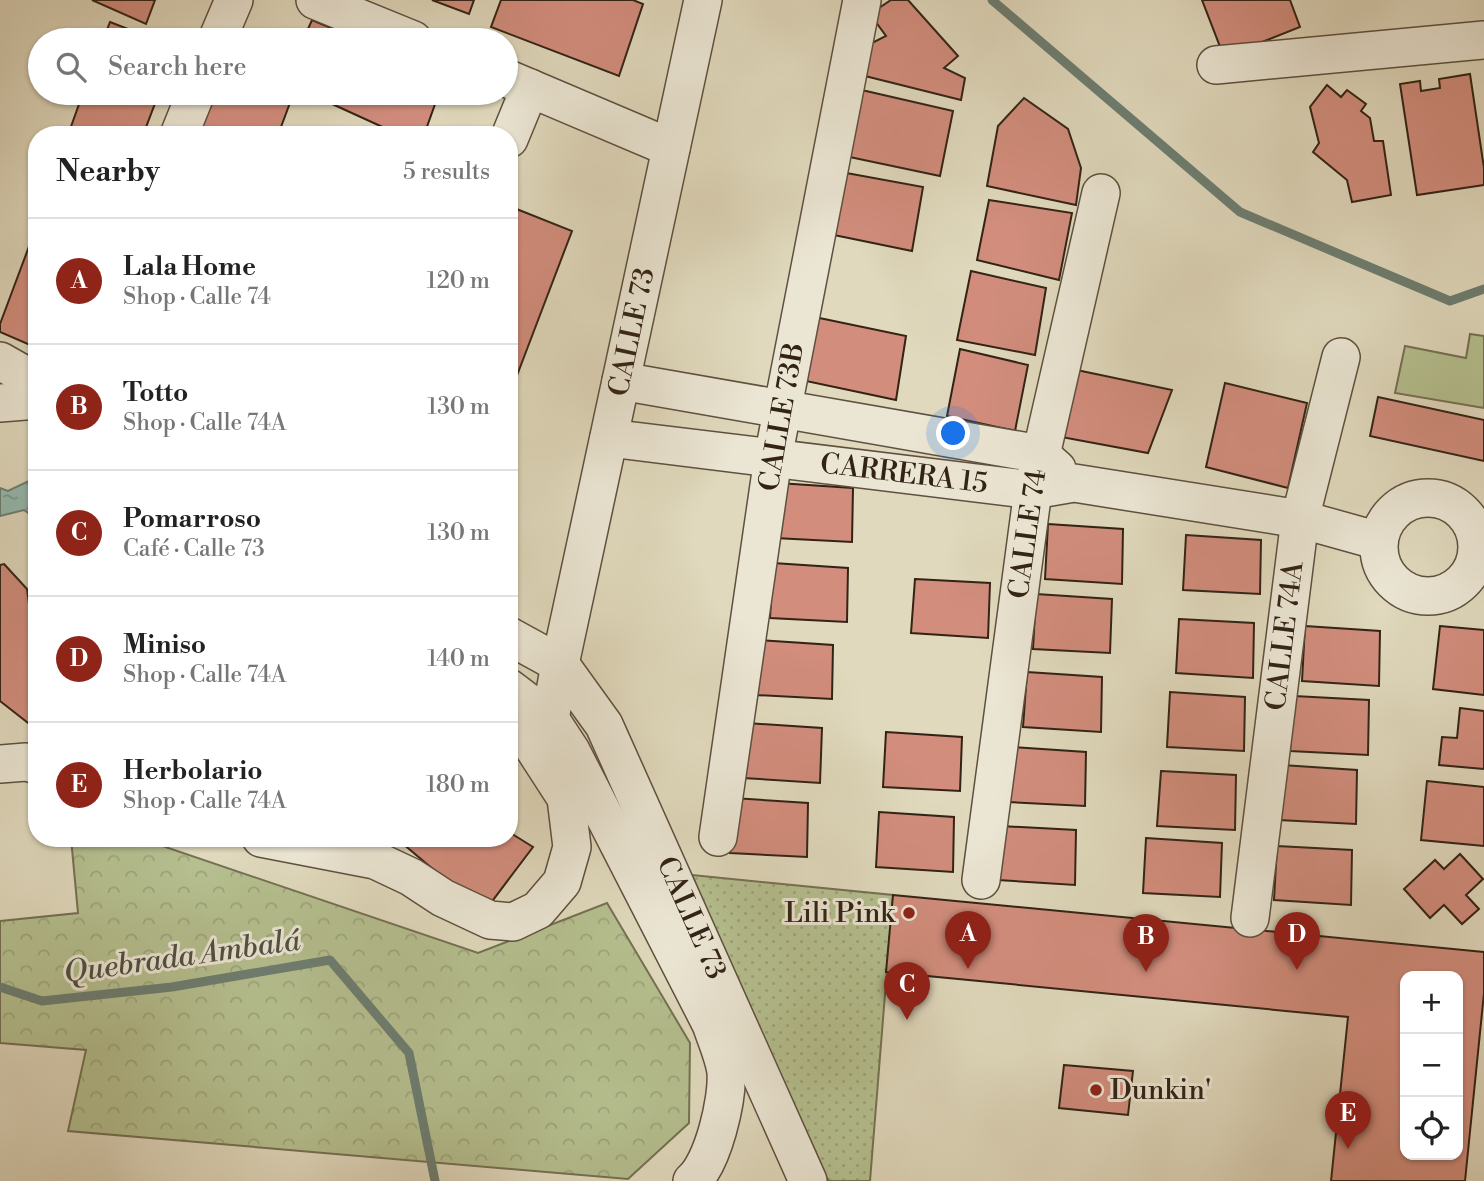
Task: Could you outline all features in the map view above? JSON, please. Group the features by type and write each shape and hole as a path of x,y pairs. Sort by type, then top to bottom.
{"street":[{"path":"223,28 234,0"},
{"path":"315,0 384,28"},
{"name":"CALLE 73","path":"692,1181 700,1174 721,1120 726,1071 711,1024 577,764 550,719 703,0"},
{"name":"CALLE 73B","path":"718,836 773,458 862,0"},
{"path":"1216,65 1484,40"},
{"path":"518,83 671,148"},
{"path":"183,126 191,105"},
{"path":"511,126 514,105"},
{"name":"CALLE 74","path":"981,880 1032,490 1101,193"},
{"name":"CALLE 74A","path":"1250,918 1300,519 1341,357"},
{"path":"0,361 28,377"},
{"name":"CARRERA 15","path":"621,381 1040,454"},
{"path":"0,403 28,401"},
{"name":"CARRERA 15","path":"609,438 1032,490 1074,483 1300,519 1379,541"},
{"path":"1040,454 1074,483"},
{"path":"1424,497 1441,499 1456,506 1469,517 1476,533 1478,550 1474,566 1475,582 1438,595 1408,592 1395,583 1385,570 1379,541 1384,525 1394,512 1408,502 1424,497"},
{"path":"518,641 560,664"},
{"name":"CALLE 73","path":"560,664 604,725 808,1181"},
{"path":"518,695 550,719"},
{"path":"308,847 375,860 489,920 513,922 537,910 562,882 572,848 566,798 524,733 518,728"},
{"path":"0,764 28,763"}],"green space":[{"path":"1470,334 1484,336 1484,408 1395,393 1405,346 1466,358"},
{"path":"72,847 166,847 478,953 607,903 690,1043 689,1123 628,1179 68,1131 86,1050 0,1043 0,921 78,913"},
{"path":"692,875 893,895 870,1181 829,1181 805,1145"}],"water":[{"path":"28,481 28,513 24,510 0,516 0,488 8,491"}],"building":[{"path":"92,0 155,0 146,24"},
{"path":"432,0 474,0 469,14"},
{"path":"501,0 633,0 643,4 619,76 518,37 518,28 491,27"},
{"path":"891,0 908,0 958,56 944,68 965,78 961,100 857,74 868,45 886,36 870,14"},
{"path":"1202,0 1290,0 1300,27 1224,57"},
{"path":"312,20 331,28 308,28"},
{"path":"110,22 125,28 108,28"},
{"path":"1470,74 1484,168 1484,185 1417,195 1400,84 1420,81 1421,91 1440,88 1439,79"},
{"path":"1327,85 1341,97 1347,90 1366,104 1361,111 1370,118 1374,141 1383,141 1391,195 1352,202 1347,180 1313,152 1319,143 1310,107"},
{"path":"853,88 953,111 940,176 840,155"},
{"path":"1024,98 1068,129 1081,168 1076,205 987,186 998,126"},
{"path":"79,105 154,105 146,126 71,126"},
{"path":"207,105 289,105 281,126 199,126"},
{"path":"334,105 435,105 427,126 380,126"},
{"path":"841,172 923,187 912,251 829,234"},
{"path":"989,200 1072,213 1059,280 977,260"},
{"path":"518,210 572,231 518,373"},
{"path":"28,249 28,344 0,332 0,324"},
{"path":"971,271 1046,288 1035,355 957,340"},
{"path":"805,315 906,336 896,400 806,381"},
{"path":"960,349 1028,365 1015,431 947,416"},
{"path":"1072,369 1172,390 1148,453 1056,436"},
{"path":"1225,383 1307,403 1288,488 1206,467"},
{"path":"1378,397 1484,420 1484,461 1370,436"},
{"path":"778,483 853,488 852,542 775,538"},
{"path":"1048,524 1123,529 1122,584 1045,579"},
{"path":"1186,535 1261,540 1260,594 1183,590"},
{"path":"773,563 848,568 847,622 770,618"},
{"path":"4,564 27,589 28,723 0,701 0,565"},
{"path":"915,579 990,583 988,638 911,633"},
{"path":"1036,594 1112,599 1110,653 1033,649"},
{"path":"1179,619 1254,623 1253,678 1176,673"},
{"path":"1305,626 1380,631 1379,686 1302,681"},
{"path":"1440,626 1484,630 1484,695 1433,689"},
{"path":"758,640 833,645 832,699 755,695"},
{"path":"1027,672 1102,677 1101,732 1023,727"},
{"path":"1170,692 1245,697 1244,751 1167,747"},
{"path":"1294,696 1369,700 1368,755 1290,751"},
{"path":"1460,708 1484,711 1484,769 1439,765 1442,737 1457,738"},
{"path":"747,723 822,728 820,783 743,778"},
{"path":"886,732 962,737 960,791 883,787"},
{"path":"1011,747 1086,752 1085,806 1008,802"},
{"path":"1282,765 1357,770 1356,824 1279,820"},
{"path":"1161,771 1236,775 1235,830 1157,826"},
{"path":"1427,781 1484,787 1484,846 1421,840"},
{"path":"733,798 808,803 807,857 730,853"},
{"path":"879,812 954,817 953,872 876,867"},
{"path":"1001,826 1076,830 1075,885 998,880"},
{"path":"518,838 533,847 484,912 407,847 518,847"},
{"path":"1146,838 1222,843 1220,897 1143,893"},
{"path":"1277,846 1352,850 1351,905 1274,900"},
{"path":"1460,854 1483,879 1466,895 1479,909 1462,924 1444,905 1430,918 1404,889 1435,860 1444,869"},
{"path":"893,895 1484,952 1484,993 1465,1181 1331,1181 1348,1017 886,972"},
{"name":"Dunkin'","path":"1064,1065 1133,1071 1128,1115 1059,1108"}],"waterway":[{"path":"992,0 1240,212 1450,301 1484,289"},
{"name":"Quebrada Ambalá","path":"0,987 42,1001 172,987 330,960 409,1053 435,1181"}],"place":[{"name":"Lili Pink","path":"909,913"},
{"name":"Lala Home","path":"968,969"},
{"name":"Miniso","path":"1297,970"},
{"name":"Totto","path":"1146,972"},
{"name":"Pomarroso","path":"907,1020"},
{"name":"Dunkin'","path":"1096,1090"},
{"name":"Herbolario","path":"1348,1149"}]}
